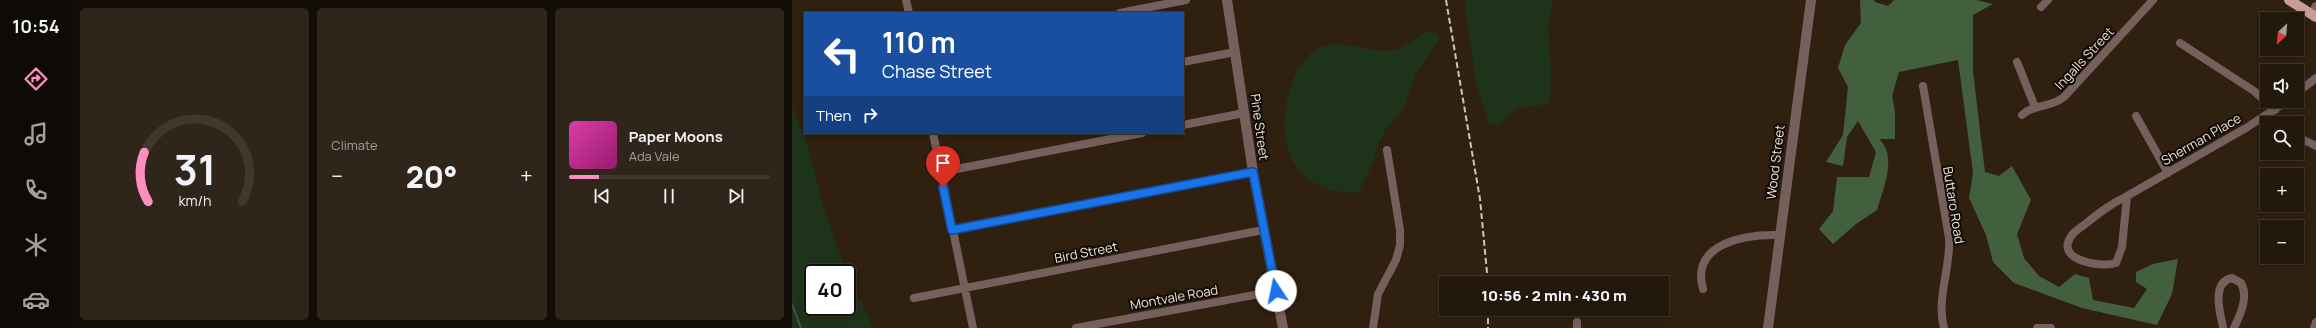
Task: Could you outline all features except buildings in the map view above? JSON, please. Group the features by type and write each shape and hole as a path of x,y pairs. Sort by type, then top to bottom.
{"main road":[{"path":"2289,0 2315,13"}],"street":[{"path":"906,0 909,12"},
{"path":"1125,12 1186,0"},
{"name":"Pine Street","path":"1227,0 1253,172 1283,328"},
{"name":"Wood Street","path":"1768,328 1811,0"},
{"path":"2041,7 2048,0"},
{"name":"Ingalls Street","path":"2022,115 2035,108 2053,104 2064,98 2153,0"},
{"path":"2180,43 2254,91 2275,110"},
{"path":"1184,62 1236,52"},
{"path":"2017,62 2035,108"},
{"path":"2304,87 2316,78"},
{"name":"Buttaro Road","path":"1923,86 1949,242 1949,256 1941,307 1944,328"},
{"name":"Sherman Place","path":"2127,196 2122,247 2118,261 2110,265 2077,260 2069,247 2073,234 2100,211 2168,173 2278,108"},
{"path":"1184,125 1244,113"},
{"path":"2136,116 2168,173"},
{"path":"933,134 973,328"},
{"path":"940,172 1137,134"},
{"path":"2304,140 2316,146"},
{"path":"1374,328 1378,294 1396,260 1400,245 1400,230 1387,150"},
{"path":"952,230 1253,172"},
{"name":"Bird Street","path":"914,298 1264,230"},
{"path":"1703,289 1701,280 1702,269 1709,254 1715,249 1729,241 1764,234 1779,235"},
{"path":"2234,279 2241,283 2244,292 2244,302 2234,328 2220,327 2220,289 2226,280 2234,279"},
{"name":"Montvale Road","path":"1076,328 1276,291"},
{"path":"2314,328 2316,322"},
{"path":"2037,328 2051,328"}],"green space":[{"path":"1464,0 1554,0 1550,13 1549,25 1551,78 1548,104 1518,108 1499,125 1489,124 1476,83"},
{"path":"1860,0 1874,0 1875,2 1888,6 1894,0 1976,0 1993,4 1973,15 1973,71 1985,172 1999,176 2012,166 2031,200 2017,234 2024,258 2039,276 2059,287 2075,274 2089,278 2093,300 2134,308 2147,289 2136,282 2136,272 2153,264 2178,259 2172,294 2157,325 2082,308 2014,283 1993,262 1986,235 1969,198 1973,173 1958,60 1899,72 1892,96 1895,112 1895,139 1879,139 1885,146 1888,154 1888,163 1885,183 1877,210 1856,224 1833,244 1819,229 1833,211 1837,177 1869,177 1876,152 1858,121 1847,137 1843,166 1826,162 1843,135 1848,87 1838,68 1845,45 1861,23"},
{"path":"1432,31 1438,35 1438,41 1416,74 1404,108 1386,129 1379,142 1374,161 1357,193 1336,191 1319,185 1305,176 1295,164 1288,150 1285,133 1285,115 1291,84 1305,59 1318,49 1328,45 1347,45 1378,51 1394,50 1426,32"},
{"path":"792,105 807,143 825,212 845,264 804,264 804,316 856,316 856,290 873,328 792,328"}],"waterway":[{"path":"792,304 801,328"}],"railway":[{"path":"1446,0 1480,199 1487,276"},
{"path":"1488,316 1488,328"}],"route":[{"path":"943,187 952,230 1253,172 1276,291"}]}
